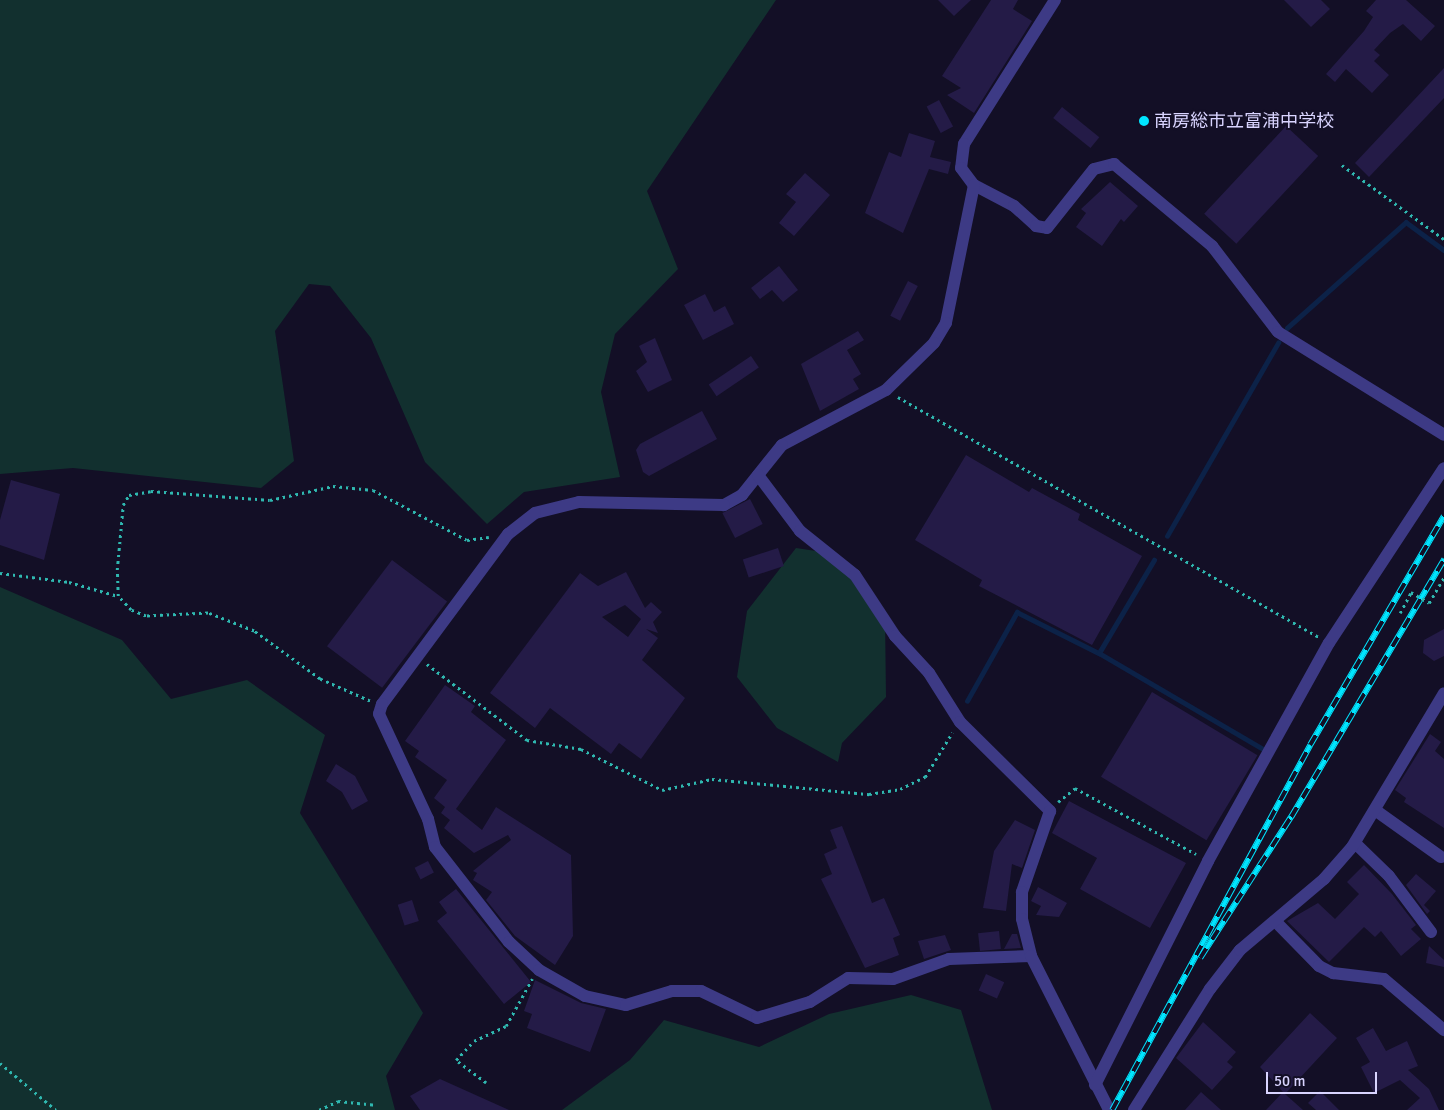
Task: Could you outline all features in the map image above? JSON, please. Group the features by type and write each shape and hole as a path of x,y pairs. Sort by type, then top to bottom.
{"street":[{"path":"1056,0 964,144 961,168 974,184 1014,206 1036,226 1047,228 1094,168 1114,164 1212,246 1278,332 1444,435"},
{"path":"974,184 946,323 934,343 886,390 782,445 742,495 724,505 579,502 535,513 508,534 382,704 384,732 428,819 435,847 509,942 539,970 576,992 604,1001 642,1003 672,990 701,991 757,1018 810,1002 848,978 893,979 949,959 1031,956"},
{"path":"1095,1085 1208,861 1329,642 1444,468"},
{"path":"758,474 800,531 855,575 895,636 929,673 960,722 1050,811 1022,892 1031,956 1109,1110"},
{"path":"1134,1110 1210,989 1240,950 1324,879 1355,843 1444,693"},
{"path":"1374,810 1441,857"},
{"path":"1355,843 1389,876 1431,932"},
{"path":"1275,921 1319,966 1334,973 1384,979 1444,1030"}],"path":[{"path":"1342,165 1444,238"},
{"path":"886,390 1329,642"},
{"path":"118,596 123,505 134,492 270,500 333,486 373,490 467,540 508,534"},
{"path":"0,573 69,582 118,596 131,610 146,616 208,613 254,631 320,679 382,704"},
{"path":"1400,613 1411,592 1430,602 1444,577"},
{"path":"418,657 526,740 580,749 662,790 712,779 869,794 900,789 925,777 960,722"},
{"path":"1050,811 1075,788 1208,861"},
{"path":"486,1084 456,1060 474,1041 506,1026 524,989 539,970"},
{"path":"0,1063 56,1110"},
{"path":"318,1110 338,1101 375,1105"}],"green space":[{"path":"0,0 776,0 647,191 678,269 615,334 601,392 620,477 524,492 487,524 425,462 371,338 330,286 309,284 275,331 294,461 261,488 73,468 0,474"},
{"path":"796,548 836,554 885,617 886,697 842,743 838,762 777,728 737,677 747,611"},
{"path":"0,587 122,640 171,699 247,680 325,735 300,813 423,1013 386,1076 395,1110 0,1110"},
{"path":"911,995 961,1010 992,1110 562,1110 630,1060 664,1020 759,1047 829,1014"}],"building":[{"path":"938,0 971,0 954,16"},
{"path":"991,0 1018,0 1013,9 1032,21 974,113 947,95 961,88 942,76"},
{"path":"1284,0 1321,0 1330,9 1311,27"},
{"path":"1376,0 1406,0 1435,26 1421,41 1403,24 1390,33 1374,50 1380,55 1374,61 1389,75 1372,93 1346,69 1335,82 1326,74 1364,31 1373,17 1366,11"},
{"path":"1444,68 1444,98 1369,177 1355,163"},
{"path":"939,100 953,126 941,133 927,107"},
{"path":"1062,107 1099,137 1090,148 1053,118"},
{"path":"1286,126 1318,156 1236,244 1204,214"},
{"path":"909,133 935,141 930,157 951,162 948,174 929,169 903,233 865,213 889,152 901,157"},
{"path":"805,173 830,195 794,236 779,223 796,202 786,194"},
{"path":"1110,182 1138,206 1124,222 1121,219 1102,246 1076,227 1086,213 1081,209"},
{"path":"779,266 798,290 783,302 772,290 760,299 751,288"},
{"path":"908,281 918,286 900,321 890,316"},
{"path":"705,294 714,312 725,306 734,324 703,340 684,305"},
{"path":"858,331 864,340 847,350 861,374 853,379 859,389 820,411 801,364"},
{"path":"655,338 672,380 648,392 636,371 647,362 639,346"},
{"path":"751,356 759,368 717,396 709,385"},
{"path":"702,411 717,439 649,476 643,472 636,450 640,444"},
{"path":"966,455 1029,492 1032,488 1080,514 1078,520 1142,556 1092,645 979,586 982,580 915,540"},
{"path":"11,480 60,494 44,560 0,545 0,520"},
{"path":"750,499 763,524 735,538 722,513"},
{"path":"778,548 784,566 749,578 743,559"},
{"path":"392,560 447,602 382,688 327,646"},
{"path":"626,572 645,608 651,602 662,612 653,622 658,633 646,629 658,638 642,660 685,698 641,759 619,743 611,754 550,708 535,728 490,693 580,573 598,586","holes":["625,605 641,619 628,637 602,617"]},
{"path":"1444,629 1444,656 1434,661 1423,653 1424,640"},
{"path":"445,685 475,706 471,712 506,740 456,809 482,830 496,807 571,855 573,936 555,965 515,936 486,900 492,892 473,880 477,873 473,871 511,840 508,835 474,853 444,828 450,820 441,813 445,807 434,798 447,780 415,757 419,751 405,741"},
{"path":"1152,692 1257,755 1206,840 1101,777"},
{"path":"1430,734 1441,742 1435,751 1444,759 1444,828 1404,802 1406,798 1395,790"},
{"path":"336,764 355,776 368,801 352,810 342,792 326,781"},
{"path":"1069,801 1186,863 1150,928 1080,889 1097,858 1052,833"},
{"path":"1015,820 1035,830 1022,868 1012,864 1006,911 983,908 994,851"},
{"path":"842,826 872,903 884,898 900,935 893,938 899,955 865,968 821,879 832,874 824,854 837,848 830,830"},
{"path":"428,861 434,873 421,879 415,868"},
{"path":"1364,865 1392,894 1416,925 1411,929 1421,939 1401,956 1381,931 1375,937 1364,927 1329,962 1287,921 1318,903 1335,919 1359,894 1347,882"},
{"path":"1416,874 1436,891 1424,905 1430,911 1427,914 1406,885"},
{"path":"1038,887 1067,903 1059,917 1036,915 1041,906 1031,901"},
{"path":"456,889 531,982 504,1004 437,921 447,913 439,902"},
{"path":"412,900 419,921 405,926 398,905"},
{"path":"999,931 1001,949 980,951 978,933"},
{"path":"1012,934 1017,934 1021,948 1004,949"},
{"path":"945,935 951,950 924,959 918,941"},
{"path":"1429,946 1444,960 1444,967 1426,963"},
{"path":"986,974 1004,982 997,999 979,990"},
{"path":"535,980 581,1003 606,1009 590,1052 527,1028 532,1014 524,1011"},
{"path":"1310,1013 1337,1038 1285,1094 1303,1110 1266,1110 1283,1092 1260,1067"},
{"path":"1203,1022 1236,1052 1227,1062 1233,1067 1212,1090 1176,1058"},
{"path":"1373,1028 1386,1051 1407,1041 1418,1066 1408,1070 1429,1089 1439,1110 1407,1110 1420,1098 1400,1080 1374,1093 1361,1067 1370,1062 1356,1038"},
{"path":"440,1079 509,1110 420,1110 410,1096"},
{"path":"1320,1091 1339,1110 1316,1110 1308,1103"},
{"path":"1201,1092 1221,1110 1185,1110"}],"waterway":[{"path":"1287,328 1406,222 1444,250"},
{"path":"1167,536 1278,343"},
{"path":"1099,653 1154,560"},
{"path":"967,701 1017,612 1099,653 1263,749"}],"railway":[{"path":"1112,1110 1310,745 1444,516"},
{"path":"1200,958 1291,817 1444,559"}],"place":[{"name":"南房総市立富浦中学校","path":"1144,121"}]}
